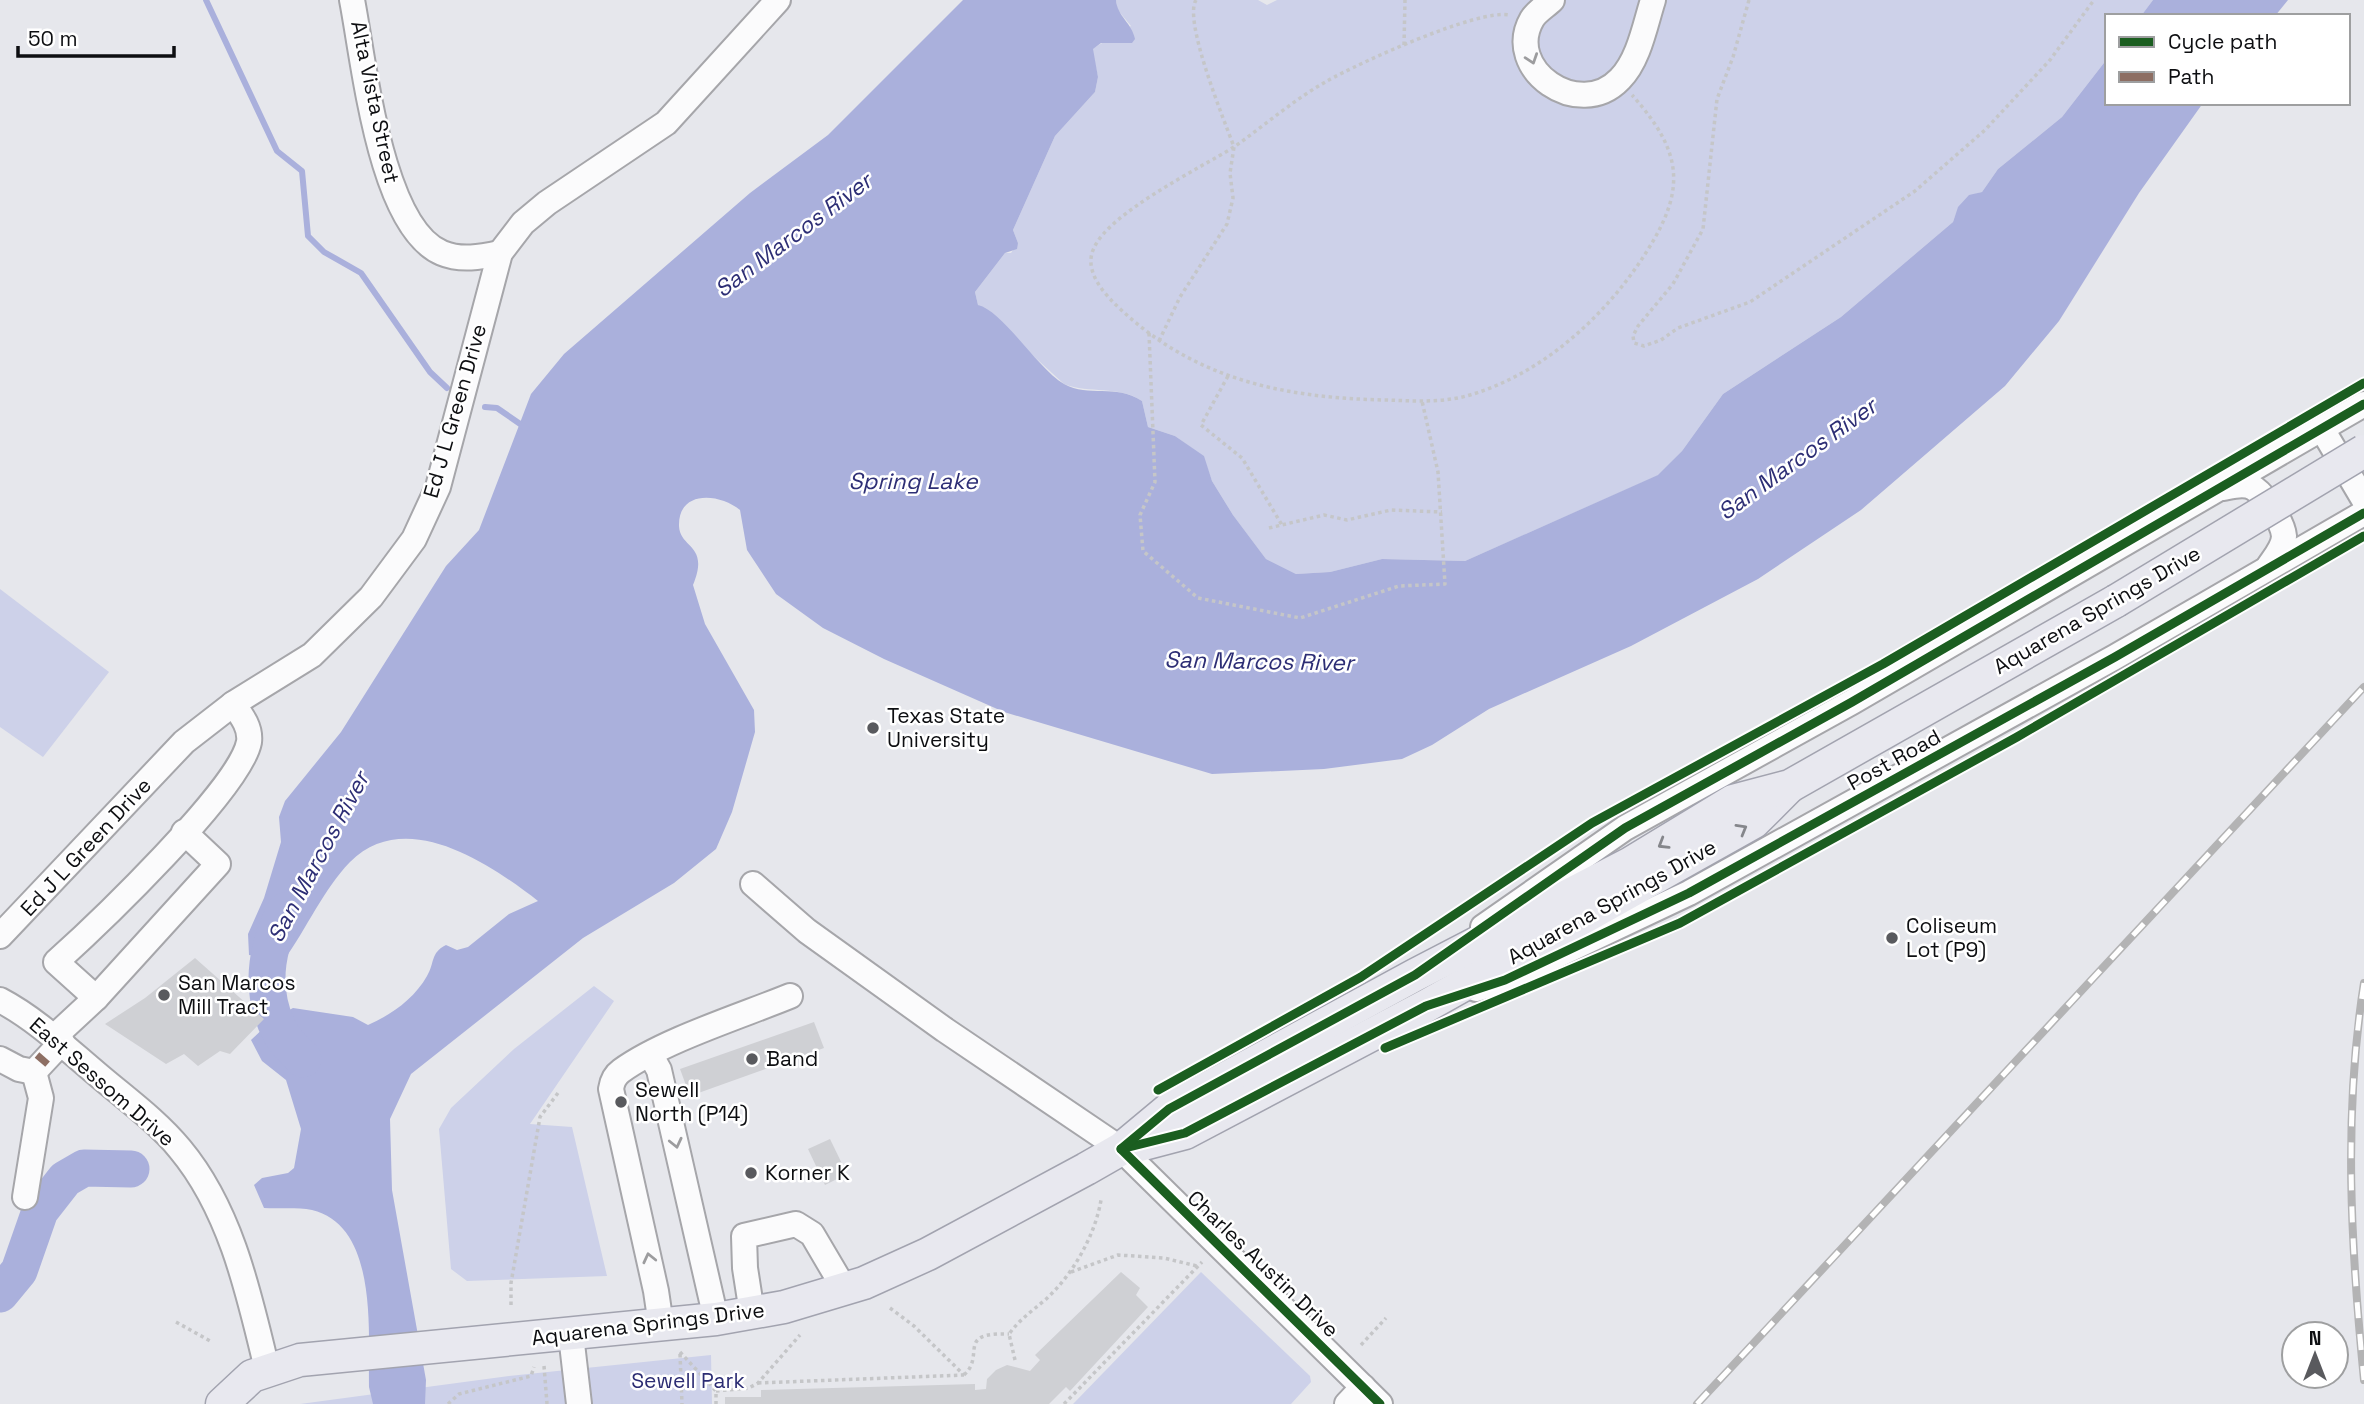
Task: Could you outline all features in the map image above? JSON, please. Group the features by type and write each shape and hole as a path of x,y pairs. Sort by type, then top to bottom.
{"main road":[{"name":"Aquarena Springs Drive","path":"267,1369 330,1356 716,1320 845,1290 928,1254 1121,1149 1169,1109 1415,975 1631,863 1733,801 1790,786 2116,601 2364,452"},
{"name":"Aquarena Springs Drive","path":"1121,1149 1185,1133 1426,1006 1754,822 1790,786"},
{"path":"222,1404 252,1376 267,1369"}],"street":[{"name":"Alta Vista Street","path":"352,0 391,186 410,226 441,253 471,259 500,254"},
{"name":"Ed J L Green Drive","path":"0,936 184,742 233,704 312,655 371,597 414,539 438,487 500,254 523,223 547,203 666,123 778,0"},
{"path":"1552,0 1532,19 1528,43 1533,67 1557,90 1590,95 1606,90 1629,68 1653,0"},
{"path":"1415,975 1625,828 1852,702 2364,404"},
{"path":"2322,429 2364,500"},
{"path":"2218,489 2247,486 2256,489 2281,524 2284,537 2280,550 2269,566"},
{"name":"Post Road","path":"1426,1006 1504,980 1689,893 2104,663 2364,513"},
{"path":"96,998 57,962 108,915 184,832 232,772 249,742 246,723 233,704"},
{"path":"34,1072 58,1039 218,864 184,832"},
{"name":"Charles Austin Drive","path":"753,884 807,931 945,1030 1121,1149 1364,1398"},
{"path":"661,1325 656,1291 611,1089 619,1073 650,1054 790,996"},
{"name":"East Sessom Drive","path":"0,1000 58,1039 153,1122 196,1171 212,1198 237,1256 267,1369"},
{"path":"650,1054 659,1070 716,1320"},
{"path":"0,1059 34,1072"},
{"path":"25,1196 41,1098 34,1072"},
{"path":"752,1313 745,1268 744,1236 796,1224 812,1234 845,1290"},
{"path":"571,1335 579,1404"}],"path":[{"path":"1159,341 1180,297 1227,224 1233,198 1230,173 1234,147 1210,84 1198,42 1192,6 1196,0"},
{"path":"1404,46 1405,0"},
{"path":"1749,0 1717,99 1703,229 1673,284 1638,326 1633,336 1634,343 1644,346 1661,340 1678,328 1750,302 1881,217 1985,130 2050,60 2094,0"},
{"path":"1532,19 1503,13 1404,46 1326,81 1234,147 1161,190 1102,233 1090,258 1095,277 1103,292 1159,341 1228,376 1266,390 1299,395 1422,401 1447,400 1488,389 1513,378 1598,315 1620,291 1655,239 1676,191 1675,169 1653,120 1619,80"},
{"path":"1149,332 1155,482 1140,515 1143,551 1198,598 1300,618 1399,586 1445,584 1438,472 1422,401"},
{"path":"1228,376 1201,425 1242,458 1282,525"},
{"path":"1269,528 1324,514 1347,520 1391,510 1442,512"},
{"path":"511,1305 512,1283 540,1117 558,1093"},
{"path":"1009,1334 1022,1317 1045,1300 1071,1272 1090,1233 1101,1200"},
{"path":"1071,1272 1118,1255 1164,1258 1197,1266"},
{"path":"1064,1404 1202,1262"},
{"path":"890,1308 914,1326 964,1375"},
{"path":"1361,1345 1386,1318"},
{"path":"176,1322 212,1342"},
{"path":"758,1382 964,1375 970,1370 973,1348 980,1337 991,1333 1009,1334"},
{"path":"1009,1334 1015,1360"},
{"path":"716,1391 748,1388 758,1382 800,1335"},
{"path":"682,1404 680,1352 716,1391 716,1404"},
{"path":"544,1366 547,1404"},
{"path":"448,1404 459,1394 531,1376 534,1367"}],"green space":[{"path":"1116,0 1258,0 1267,5 1277,0 2153,0 2142,14 2105,14 2105,62 2062,117 1998,169 1982,192 1963,202 1953,222 1841,317 1723,394 1682,451 1659,475 1465,561 1382,559 1330,572 1296,574 1266,559 1212,481 1203,456 1175,436 1148,427 1142,401 1114,391 1084,389 1064,384 978,305 975,292 1005,253 1011,253 1018,243 1013,230 1055,136 1095,92 1098,77 1092,49 1131,26 1117,9"},
{"path":"0,589 109,672 43,757 0,727"},
{"path":"594,986 614,1001 530,1124 572,1127 607,1276 467,1281 451,1269 439,1129 451,1108 514,1049"},
{"path":"1201,1272 1310,1376 1311,1382 1291,1404 1073,1404"},
{"name":"Sewell Park","path":"711,1355 712,1404 300,1404 509,1376"}],"water":[{"name":"Spring Lake","path":"963,0 1116,0 1119,11 1135,39 1132,43 1101,43 1093,49 1098,77 1095,92 1055,136 1013,230 1018,243 1017,249 1005,253 975,292 978,305 988,309 1009,328 1043,366 1064,384 1083,390 1122,393 1142,401 1148,427 1175,436 1204,456 1212,481 1266,559 1296,574 1330,572 1382,559 1465,561 1658,475 1682,451 1723,394 1841,317 1953,222 1958,207 1969,195 1982,192 1998,169 2062,117 2105,62 2105,105 2202,105 2139,193 2059,321 2005,386 1861,510 1758,579 1631,646 1489,709 1432,745 1402,759 1324,769 1212,774 1004,712 884,659 823,628 776,594 747,550 740,510 731,504 711,498 692,501 680,514 679,526 698,562 693,585 705,624 754,710 755,732 732,812 716,849 674,883 583,938 411,1074 390,1119 392,1190 426,1380 425,1404 373,1404 369,1387 365,1285 359,1259 349,1237 334,1220 312,1210 264,1208 254,1185 262,1178 288,1173 294,1168 301,1129 286,1080 262,1061 251,1040 274,1018 293,1008 353,1017 368,1025 377,1021 416,992 441,948 446,945 457,950 468,947 509,914 538,901 496,871 447,847 421,840 396,839 372,846 350,862 340,873 284,960 249,955 248,934 264,898 281,842 279,817 285,801 341,732 446,566 479,530 531,394 564,354 750,193 828,135"},
{"path":"2153,0 2288,0 2277,14 2142,14"}],"building":[{"path":"195,958 264,1019 230,1054 220,1051 198,1066 184,1054 166,1064 105,1024 145,998"},
{"name":"Band","path":"814,1022 824,1048 690,1096 680,1069"},
{"path":"830,1139 847,1174 825,1185 808,1149"},
{"path":"1121,1272 1140,1288 1136,1295 1148,1307 1070,1391 1066,1387 1049,1404 725,1404 725,1397 761,1397 761,1390 975,1384 975,1390 986,1389 987,1379 996,1370 1007,1365 1030,1371 1040,1360 1035,1355"}],"waterway":[{"path":"206,0 277,151 302,171 308,236 324,252 361,273 430,372 447,388"},
{"path":"485,407 497,408 526,428"},
{"name":"San Marcos River","path":"285,911 269,956 267,987 274,1019 281,1034 303,1059"},
{"path":"0,1294 19,1271 40,1211 65,1179 84,1168 131,1169"}],"railway":[{"path":"1697,1404 2364,687"},
{"path":"2364,983 2357,1033 2351,1132 2353,1231 2364,1380"}],"marked path":[{"path":"37,1055 52,1068"}],"cycle path":[{"path":"1158,1090 1361,977 1592,823 1883,664 2364,383"},
{"path":"1121,1149 1169,1109 1415,975 1625,828 1852,702 2364,404"},
{"path":"1125,1148 1185,1133 1426,1006 1505,980 1689,893 2115,657 2364,513"},
{"path":"1385,1048 1680,923 2017,737 2364,536"},
{"path":"1121,1149 1380,1404"}],"place":[{"name":"Texas State University","path":"873,728"},
{"name":"Coliseum Lot (P9)","path":"1892,938"},
{"name":"San Marcos Mill Tract","path":"164,995"},
{"name":"Band","path":"752,1059"},
{"name":"Sewell North (P14)","path":"621,1102"},
{"name":"Korner K","path":"751,1173"}]}
